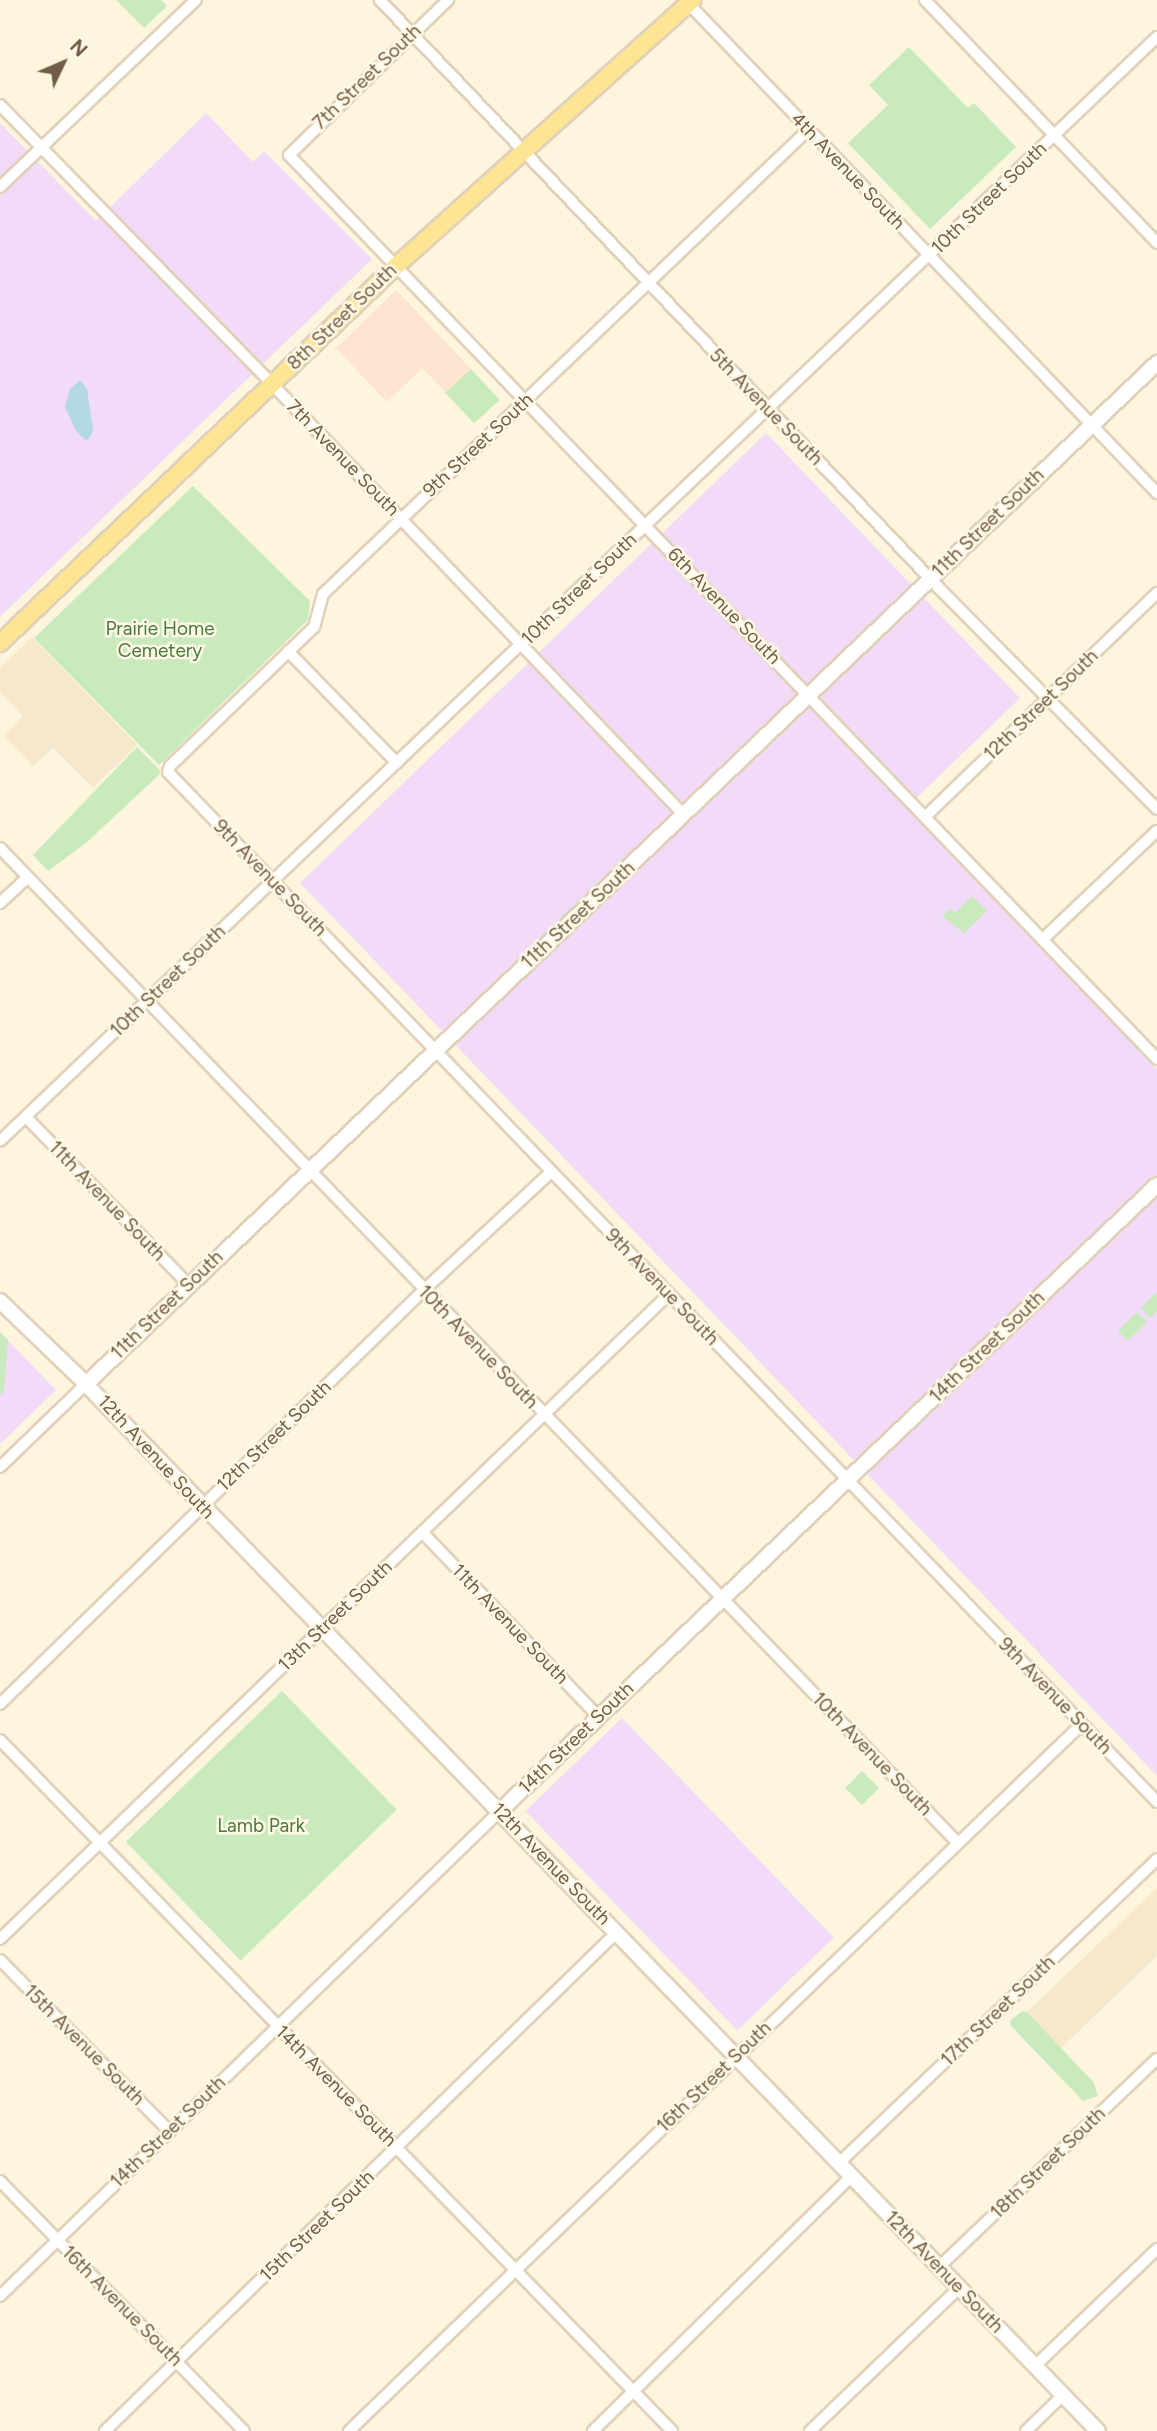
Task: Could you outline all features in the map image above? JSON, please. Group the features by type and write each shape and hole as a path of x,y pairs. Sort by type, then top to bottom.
{"main road":[{"name":"8th Street South","path":"0,643 396,266 523,150 562,120 688,1"}],"street":[{"path":"0,187 196,0"},
{"name":"5th Avenue South","path":"380,0 930,578 1157,809"},
{"name":"7th Street South","path":"289,155 447,0"},
{"path":"925,0 1157,243"},
{"path":"933,9 943,0"},
{"name":"4th Avenue South","path":"688,1 808,130 1157,493"},
{"name":"10th Street South","path":"0,1142 1157,37"},
{"name":"7th Avenue South","path":"0,105 272,384 683,814"},
{"name":"9th Street South","path":"168,772 170,766 314,627 323,594 808,130"},
{"name":"6th Avenue South","path":"289,155 1157,1059"},
{"name":"11th Street South","path":"0,1467 188,1284 810,696 1157,363"},
{"name":"12th Street South","path":"926,816 1157,593"},
{"path":"288,652 397,763"},
{"name":"9th Avenue South","path":"168,772 1157,1802"},
{"path":"1043,939 1157,831"},
{"name":"10th Avenue South","path":"0,848 958,1843"},
{"path":"0,903 28,877"},
{"name":"11th Avenue South","path":"26,1117 188,1284"},
{"name":"12th Street South","path":"0,1704 424,1290 551,1172"},
{"name":"14th Street South","path":"0,2296 168,2130 500,1811 1157,1185"},
{"name":"13th Street South","path":"0,1939 669,1294"},
{"name":"12th Avenue South","path":"0,1301 86,1384 1098,2431"},
{"name":"11th Avenue South","path":"422,1532 599,1717"},
{"name":"16th Street South","path":"349,2431 1082,1724"},
{"name":"14th Avenue South","path":"0,1740 672,2431"},
{"name":"17th Street South","path":"839,2163 1157,1859"},
{"name":"15th Street South","path":"105,2431 617,1932"},
{"name":"15th Avenue South","path":"0,1960 168,2130"},
{"name":"18th Street South","path":"939,2267 1157,2059"},
{"path":"593,2431 852,2176"},
{"name":"16th Avenue South","path":"0,2181 244,2431"},
{"path":"1035,2366 1157,2249"},
{"path":"810,2431 960,2288"},
{"path":"1026,2431 1063,2395"}],"shaded area":[{"path":"206,113 253,162 264,151 372,259 0,617 0,123 96,221"},
{"path":"396,290 471,369 446,393 422,368 387,402 336,348"},
{"path":"766,433 1020,698 906,808 1157,1069 1157,1776 300,883"},
{"path":"32,637 137,745 93,788 53,748 33,766 4,736 23,716 0,692 0,668"},
{"path":"0,1332 56,1390 0,1444"},
{"path":"622,1718 834,1937 737,2030 526,1811"},
{"path":"1157,1888 1157,1956 1061,2048 1027,2012"}],"green space":[{"path":"116,0 161,0 167,6 144,28"},
{"path":"909,47 968,108 974,103 1016,147 930,229 848,143 888,105 869,85"},
{"path":"471,369 500,400 474,424 445,393"},
{"name":"Prairie Home Cemetery","path":"193,486 310,601 308,620 159,765 34,638"},
{"path":"137,747 160,770 159,775 86,843 48,871 33,855"},
{"path":"972,896 987,911 964,933 942,916 950,908 955,913"},
{"path":"1157,1292 1157,1311 1150,1318 1141,1308"},
{"path":"1137,1312 1147,1322 1128,1341 1118,1331"},
{"path":"0,1332 8,1340 4,1391 0,1395"},
{"name":"Lamb Park","path":"282,1691 397,1810 241,1960 126,1842"},
{"path":"862,1771 879,1788 862,1805 845,1788"},
{"path":"1022,2011 1027,2012 1094,2083 1098,2096 1083,2101 1011,2026 1010,2021"}],"water":[{"path":"80,380 87,389 93,430 89,439 85,440 76,431 65,407 70,389"}]}
